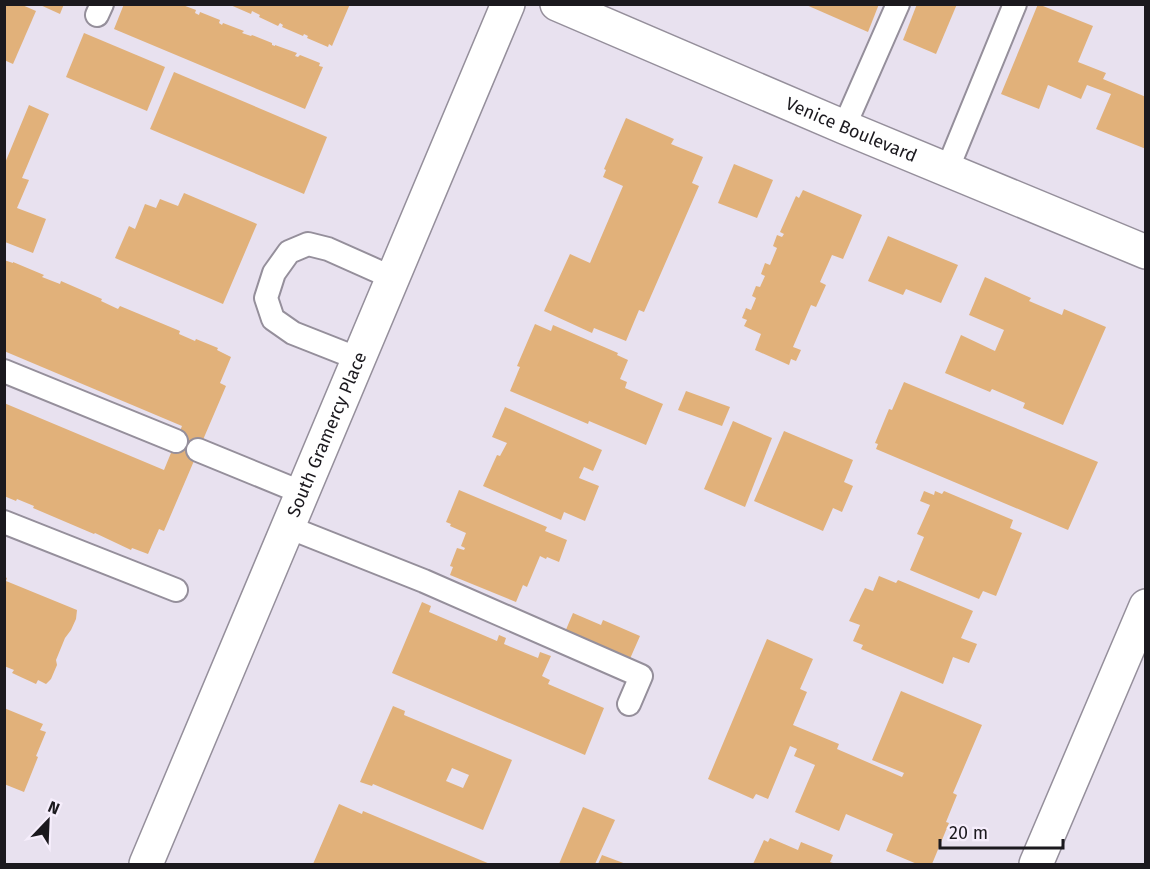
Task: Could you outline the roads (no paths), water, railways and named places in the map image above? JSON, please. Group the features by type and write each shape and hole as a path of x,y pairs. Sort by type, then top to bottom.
{"street":[{"name":"South Gramercy Place","path":"146,864 508,4"},
{"name":"Venice Boulevard","path":"557,4 844,127 1146,252"},
{"path":"1036,864 1146,606"}],"lane":[{"path":"844,127 898,4"},
{"path":"947,170 1015,4"},
{"path":"359,359 293,333 273,319 266,298 274,273 290,252 308,244 328,249 393,278"},
{"path":"4,371 176,441"},
{"path":"198,450 303,493"},
{"path":"4,522 176,590"},
{"path":"288,527 424,581 641,676 629,704"}]}
